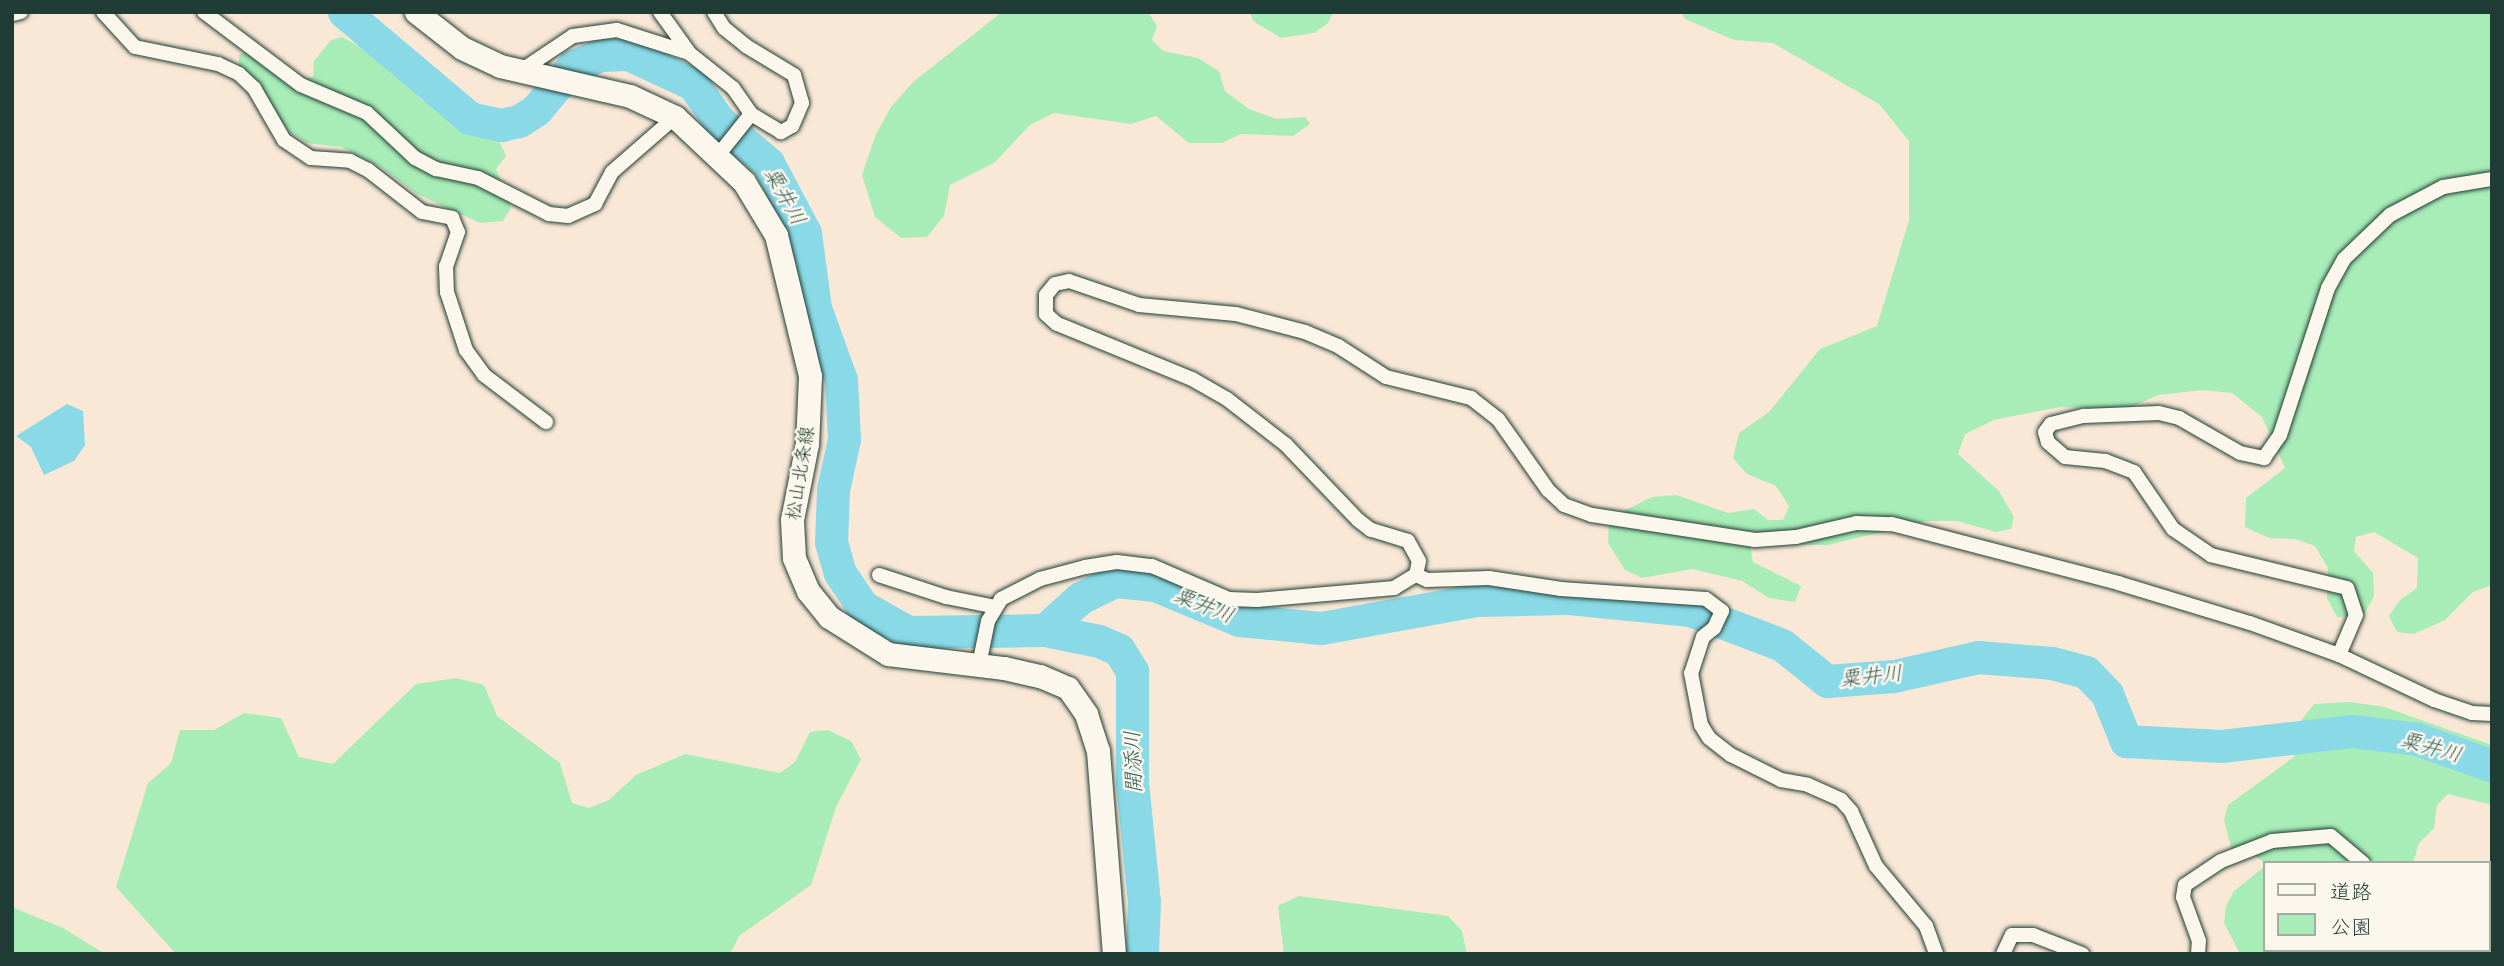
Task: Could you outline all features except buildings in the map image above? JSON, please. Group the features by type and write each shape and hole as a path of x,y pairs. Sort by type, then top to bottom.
{"main road":[{"name":"松山北条線","path":"416,12 462,48 526,74 630,96 675,117 724,148 776,235 804,342 810,410 792,520 794,558 808,591 829,617 888,654 981,656 1068,688 1086,714 1104,793 1114,954"}],"street":[{"path":"12,14 21,12"},
{"path":"103,12 135,47 218,64 239,74 254,88 284,140 311,158 350,162 368,170 422,212 452,218 458,232 446,266 447,292 466,350 484,376 546,422"},
{"path":"205,12 301,85 367,113 415,158 436,169 478,178 549,214 568,216 595,204 611,172 675,117"},
{"path":"660,12 689,52 733,88 749,116 781,132 798,116 800,87 794,75 724,28 713,12"},
{"path":"526,74 573,36 598,31 648,37 689,52"},
{"path":"724,148 749,116"},
{"path":"2339,655 2356,615 2347,588 2211,555 2173,529 2134,472 2105,461 2064,457 2048,442 2045,432 2052,424 2084,416 2159,413 2179,418 2240,453 2264,458 2280,435 2324,300 2344,259 2390,215 2443,187 2492,179"},
{"path":"1416,575 1418,552 1408,541 1371,530 1358,520 1284,444 1227,399 1192,379 1057,324 1046,314 1049,288 1069,281 1139,305 1236,314 1268,322 1338,346 1405,384 1471,398 1498,419 1548,490 1564,505 1592,515 1755,540 1796,537 1856,523 1892,524 2118,583 2339,655 2434,700 2472,713 2492,714"},
{"path":"981,656 988,621 1001,599 1040,579 1116,562 1152,566 1229,599 1394,588 1416,575"},
{"path":"879,575 946,597 996,607"},
{"path":"1416,575 1427,580 1489,578 1561,589 1690,595 1706,599 1722,611 1717,622 1703,637 1691,673 1701,725 1709,738 1731,755 1782,780 1808,785 1841,800 1877,866 1926,926 1936,954"},
{"path":"2198,954 2199,941 2183,897 2185,885 2221,862 2272,841 2331,836 2361,861"},
{"path":"2003,954 2012,935 2033,935 2082,954"}],"green space":[{"path":"1002,12 1148,12 1157,26 1152,40 1163,51 1198,58 1219,71 1225,91 1249,109 1277,119 1305,117 1310,124 1293,136 1241,134 1222,143 1189,143 1156,116 1131,124 1054,113 1030,125 994,163 950,185 944,216 927,237 901,238 875,217 862,175 876,134 891,107 913,82"},
{"path":"1250,12 1333,12 1328,23 1314,33 1281,38 1253,21"},
{"path":"1681,12 2492,12 2492,585 2473,592 2445,620 2414,634 2397,632 2389,616 2400,600 2417,588 2418,558 2374,532 2356,537 2354,551 2373,573 2374,596 2363,616 2337,617 2327,598 2328,568 2315,546 2295,539 2269,538 2245,527 2246,498 2285,468 2262,417 2232,393 2203,390 2158,395 2127,409 2060,407 1994,420 1965,434 1958,454 1999,491 2014,517 2011,529 1996,532 1957,521 1926,521 1828,545 1750,545 1753,562 1801,586 1795,602 1769,598 1742,581 1692,569 1642,578 1625,570 1608,543 1609,518 1652,497 1676,495 1728,513 1754,509 1768,520 1783,520 1789,506 1776,486 1747,474 1733,458 1739,433 1769,412 1820,349 1877,326 1909,220 1909,141 1879,104 1773,43 1734,40 1685,19"},
{"path":"342,37 373,54 422,100 500,143 506,156 496,169 511,208 503,221 480,223 417,194 381,167 341,147 307,143 289,132 239,70 239,55 252,49 301,79 313,77 314,61 331,40"},
{"path":"456,678 484,685 497,716 560,763 572,803 589,808 609,800 636,775 685,754 780,773 795,762 810,732 828,730 851,741 861,759 836,807 811,885 739,936 730,954 176,954 116,887 148,783 171,763 180,730 214,730 244,713 281,718 299,757 333,764 416,684"},
{"path":"2350,702 2384,707 2492,745 2492,805 2448,794 2437,805 2434,828 2419,843 2414,861 2262,861 2251,853 2232,851 2224,820 2228,805 2294,757 2296,727 2314,704"},
{"path":"2262,869 2262,952 2451,954 2240,954 2224,923 2226,906 2234,891"},
{"path":"1299,896 1448,916 1462,931 1467,954 1284,954 1278,906"},
{"path":"12,907 63,928 105,954 12,954"}],"water":[{"path":"67,404 83,411 85,445 74,461 44,475 31,447 16,436"}],"waterway":[{"name":"粟井川","path":"344,12 470,118 501,125 519,121 536,110 573,66 600,55 628,54 693,84 719,121 768,163 805,233 815,308 841,380 844,439 833,490 831,542 840,573 862,606 908,632 1045,630 1080,598 1115,581 1155,585 1239,620 1321,628 1476,600 1568,598 1690,610 1782,645 1827,681 1894,676 1978,657 2052,663 2086,672 2107,694 2126,741 2221,746 2352,731 2417,739 2492,766"},
{"name":"開添川","path":"1045,630 1099,641 1119,650 1132,671 1132,782 1144,902 1142,954"}]}
